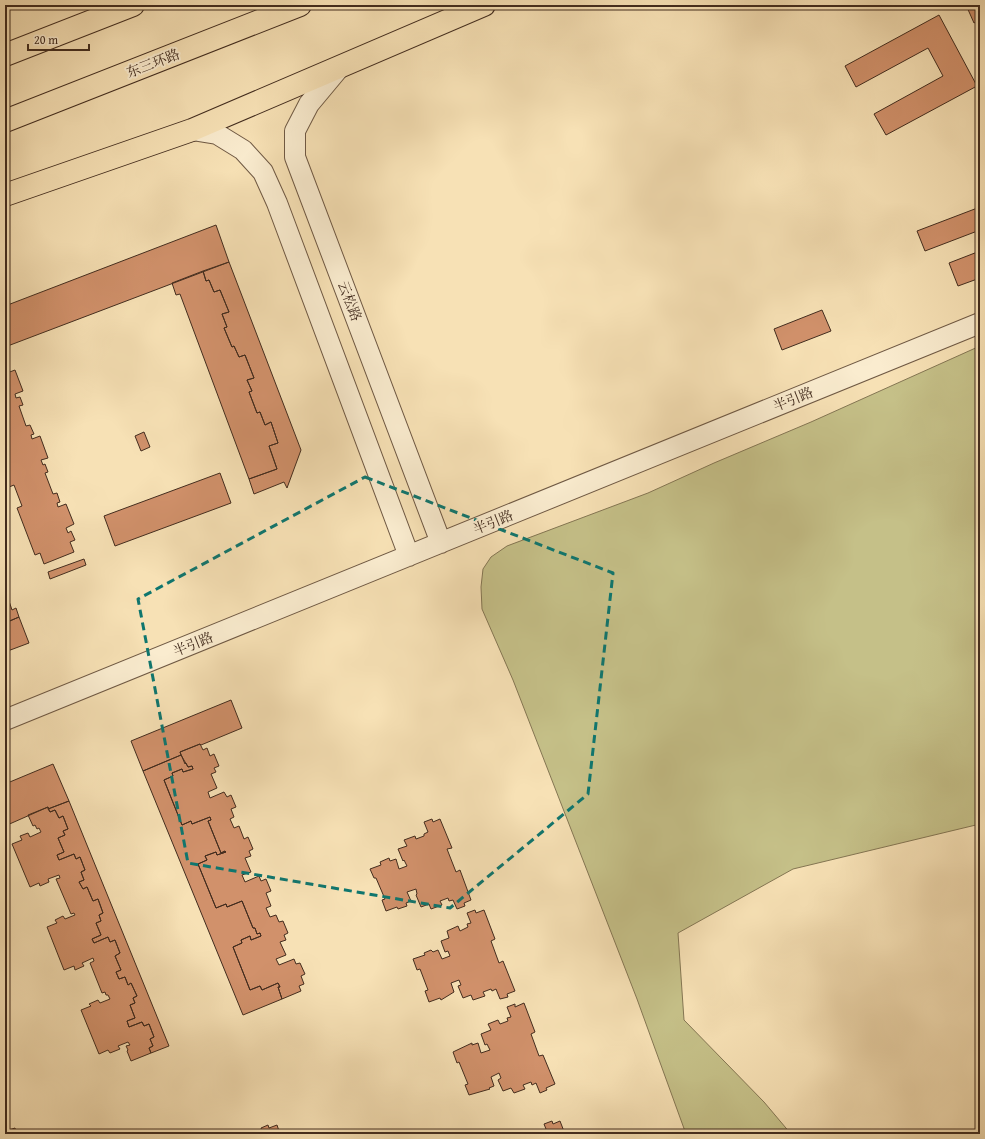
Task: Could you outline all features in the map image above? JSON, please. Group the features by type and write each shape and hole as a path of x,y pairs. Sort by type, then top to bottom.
{"main road":[{"path":"5,55 132,5"},
{"name":"东三环路","path":"5,120 300,5"},
{"path":"5,195 192,130 484,5"}],"street":[{"name":"云松路","path":"339,68 308,104 295,131 296,157 442,543"},
{"path":"192,130 217,134 243,150 263,172 282,218 409,556"},
{"name":"半引路","path":"5,720 442,543 980,322"}],"highlighted area":[{"path":"365,477 613,573 588,794 450,908 188,863 138,599"}],"shaded area":[{"path":"980,346 980,824 793,869 678,933 684,1020 764,1102 791,1134 686,1134 637,999 513,680 482,609 481,587 483,569 491,557 507,546 648,493"}],"building":[{"path":"966,5 980,5 980,20 974,23"},
{"path":"939,15 977,86 886,135 874,114 943,76 928,48 856,87 845,66"},
{"path":"980,207 980,230 925,251 917,231"},
{"path":"216,225 229,262 5,347 5,306"},
{"path":"980,251 980,278 958,286 949,263"},
{"path":"229,262 301,450 287,488 284,482 254,494 249,479 277,469 269,446 278,443 271,422 265,425 260,412 257,413 249,392 252,391 247,380 254,378 245,355 239,357 234,346 232,347 224,328 227,327 222,314 229,312 220,290 214,292 209,280 206,281 203,271"},
{"path":"203,271 206,281 209,280 214,292 220,290 229,312 222,314 227,327 224,328 232,347 234,346 239,357 245,355 254,378 247,380 252,391 249,392 257,413 260,412 265,425 271,422 278,443 269,446 277,469 249,479 180,294 176,295 172,283"},
{"path":"822,310 831,331 782,350 774,329"},
{"path":"5,359 8,367 5,369"},
{"path":"5,369 7,373 15,370 23,391 15,394 16,398 20,397 23,405 19,406 26,426 30,425 34,434 31,435 32,439 40,436 48,458 41,460 43,465 45,464 48,472 45,473 53,494 57,493 60,502 57,503 58,507 66,504 74,524 66,528 68,533 71,531 75,540 70,542 74,552 44,564 40,553 35,555 17,508 22,506 14,485 9,487 5,477"},
{"path":"144,432 150,447 141,451 135,436"},
{"path":"220,473 231,503 115,546 104,516"},
{"path":"84,559 86,565 50,579 48,572"},
{"path":"9,601 12,610 16,608 19,617 5,623 5,603"},
{"path":"19,617 29,643 5,652 5,623"},
{"path":"231,700 242,728 180,752 181,755 143,771 131,741"},
{"path":"200,744 203,750 207,748 210,756 214,754 219,766 214,768 216,772 211,774 217,788 208,792 210,798 224,792 227,797 231,795 236,807 231,809 234,817 230,819 234,828 239,826 244,839 248,837 253,849 249,851 251,856 245,858 251,872 242,875 245,882 259,876 261,881 266,879 271,891 266,893 271,906 266,908 270,917 276,915 279,922 283,921 288,933 284,935 286,940 280,942 286,955 276,959 279,965 294,959 296,964 300,963 305,974 301,976 304,984 299,986 301,991 282,999 278,983 262,990 260,986 250,990 233,947 242,943 241,940 250,936 251,940 261,936 260,933 257,934 255,928 253,928 242,901 227,907 226,904 216,908 198,864 207,860 205,856 216,852 217,855 226,852 221,853 208,821 211,820 210,817 192,824 191,821 182,825 164,780 173,776 172,773 182,769 183,772 193,769 192,766 188,767 186,763 185,764 180,752"},
{"path":"181,755 188,767 192,766 193,769 183,772 182,769 172,773 173,776 164,780 182,825 191,821 192,824 210,817 211,820 208,821 221,853 226,852 217,855 216,852 205,856 207,860 198,864 216,908 226,904 227,907 242,901 253,928 255,928 257,934 260,933 261,936 251,940 250,936 241,940 242,943 233,947 250,990 260,986 262,990 278,983 280,987 278,987 282,999 243,1015 143,771"},
{"path":"53,764 69,801 48,809 48,807 5,826 5,784"},
{"path":"69,801 169,1046 151,1053 149,1048 153,1046 150,1039 154,1037 149,1024 144,1026 142,1022 129,1027 127,1021 135,1018 130,1005 135,1003 133,998 137,996 131,983 128,985 125,977 119,979 116,972 121,970 115,956 120,953 115,940 110,942 108,937 94,943 92,939 101,935 96,923 101,921 99,915 103,913 98,899 93,901 87,887 83,889 79,882 84,880 81,872 85,870 80,857 76,859 74,854 59,860 57,855 64,852 58,838 65,835 63,831 68,829 63,816 59,818 55,810 50,812 48,809"},
{"path":"48,807 50,812 55,810 59,818 63,816 68,829 63,831 65,835 58,838 64,852 57,855 59,860 74,854 76,859 80,857 85,870 81,872 84,880 79,882 83,889 87,887 93,901 98,899 103,913 99,915 101,921 96,923 101,935 92,939 94,943 108,937 110,942 115,940 120,953 115,956 121,970 116,972 119,979 125,977 128,985 131,983 137,996 133,998 135,1003 130,1005 135,1018 127,1021 129,1027 142,1022 144,1026 149,1024 154,1037 150,1039 153,1046 149,1048 151,1053 131,1061 126,1046 130,1045 128,1042 118,1046 120,1049 110,1053 108,1050 99,1054 81,1010 91,1006 89,1004 98,1000 100,1003 110,999 105,992 102,993 90,963 94,961 93,958 82,963 84,966 75,970 74,966 64,970 47,927 57,923 55,920 63,916 65,919 75,915 74,913 71,914 56,879 60,878 59,875 48,879 49,882 40,886 39,883 30,887 12,844 22,840 20,836 28,833 30,837 41,832 35,825 33,826 28,815"},
{"path":"432,819 433,822 440,819 452,848 447,849 456,872 460,870 471,900 464,903 465,906 457,909 453,900 449,901 448,898 440,901 442,905 431,909 429,904 421,907 416,895 416,889 407,892 411,901 406,903 407,906 398,909 397,907 386,911 382,900 385,899 376,878 374,878 370,869 381,865 380,862 389,858 390,861 396,859 399,869 407,866 398,849 407,846 404,840 415,836 416,839 424,836 424,834 428,832 424,822"},
{"path":"475,910 476,913 484,910 495,939 491,941 499,963 503,961 515,991 507,994 508,997 500,999 496,989 492,991 491,989 483,992 485,996 473,1000 471,995 463,998 458,986 461,985 459,980 451,983 454,992 441,1000 440,998 429,1002 425,991 428,990 420,969 417,970 413,959 425,955 424,953 431,950 433,952 438,950 442,959 450,956 448,951 445,952 441,941 449,938 447,931 458,926 460,931 468,927 467,924 471,923 467,913"},
{"path":"524,1003 535,1032 531,1034 539,1056 543,1055 555,1084 546,1088 547,1090 540,1093 536,1083 532,1085 531,1082 523,1085 525,1089 514,1093 511,1088 503,1091 498,1080 501,1078 499,1073 491,1077 494,1086 489,1088 490,1089 469,1095 465,1085 468,1084 453,1052 472,1043 472,1045 478,1043 481,1053 490,1050 487,1044 485,1045 481,1034 491,1030 488,1024 498,1020 500,1024 508,1021 507,1018 511,1017 507,1007 515,1004 515,1007"},
{"path":"5,1121 9,1130 15,1128 17,1134 5,1134"},
{"path":"552,1121 553,1124 560,1121 565,1134 548,1134 544,1124"},
{"path":"268,1125 269,1128 277,1125 280,1134 263,1134 261,1128"}]}
